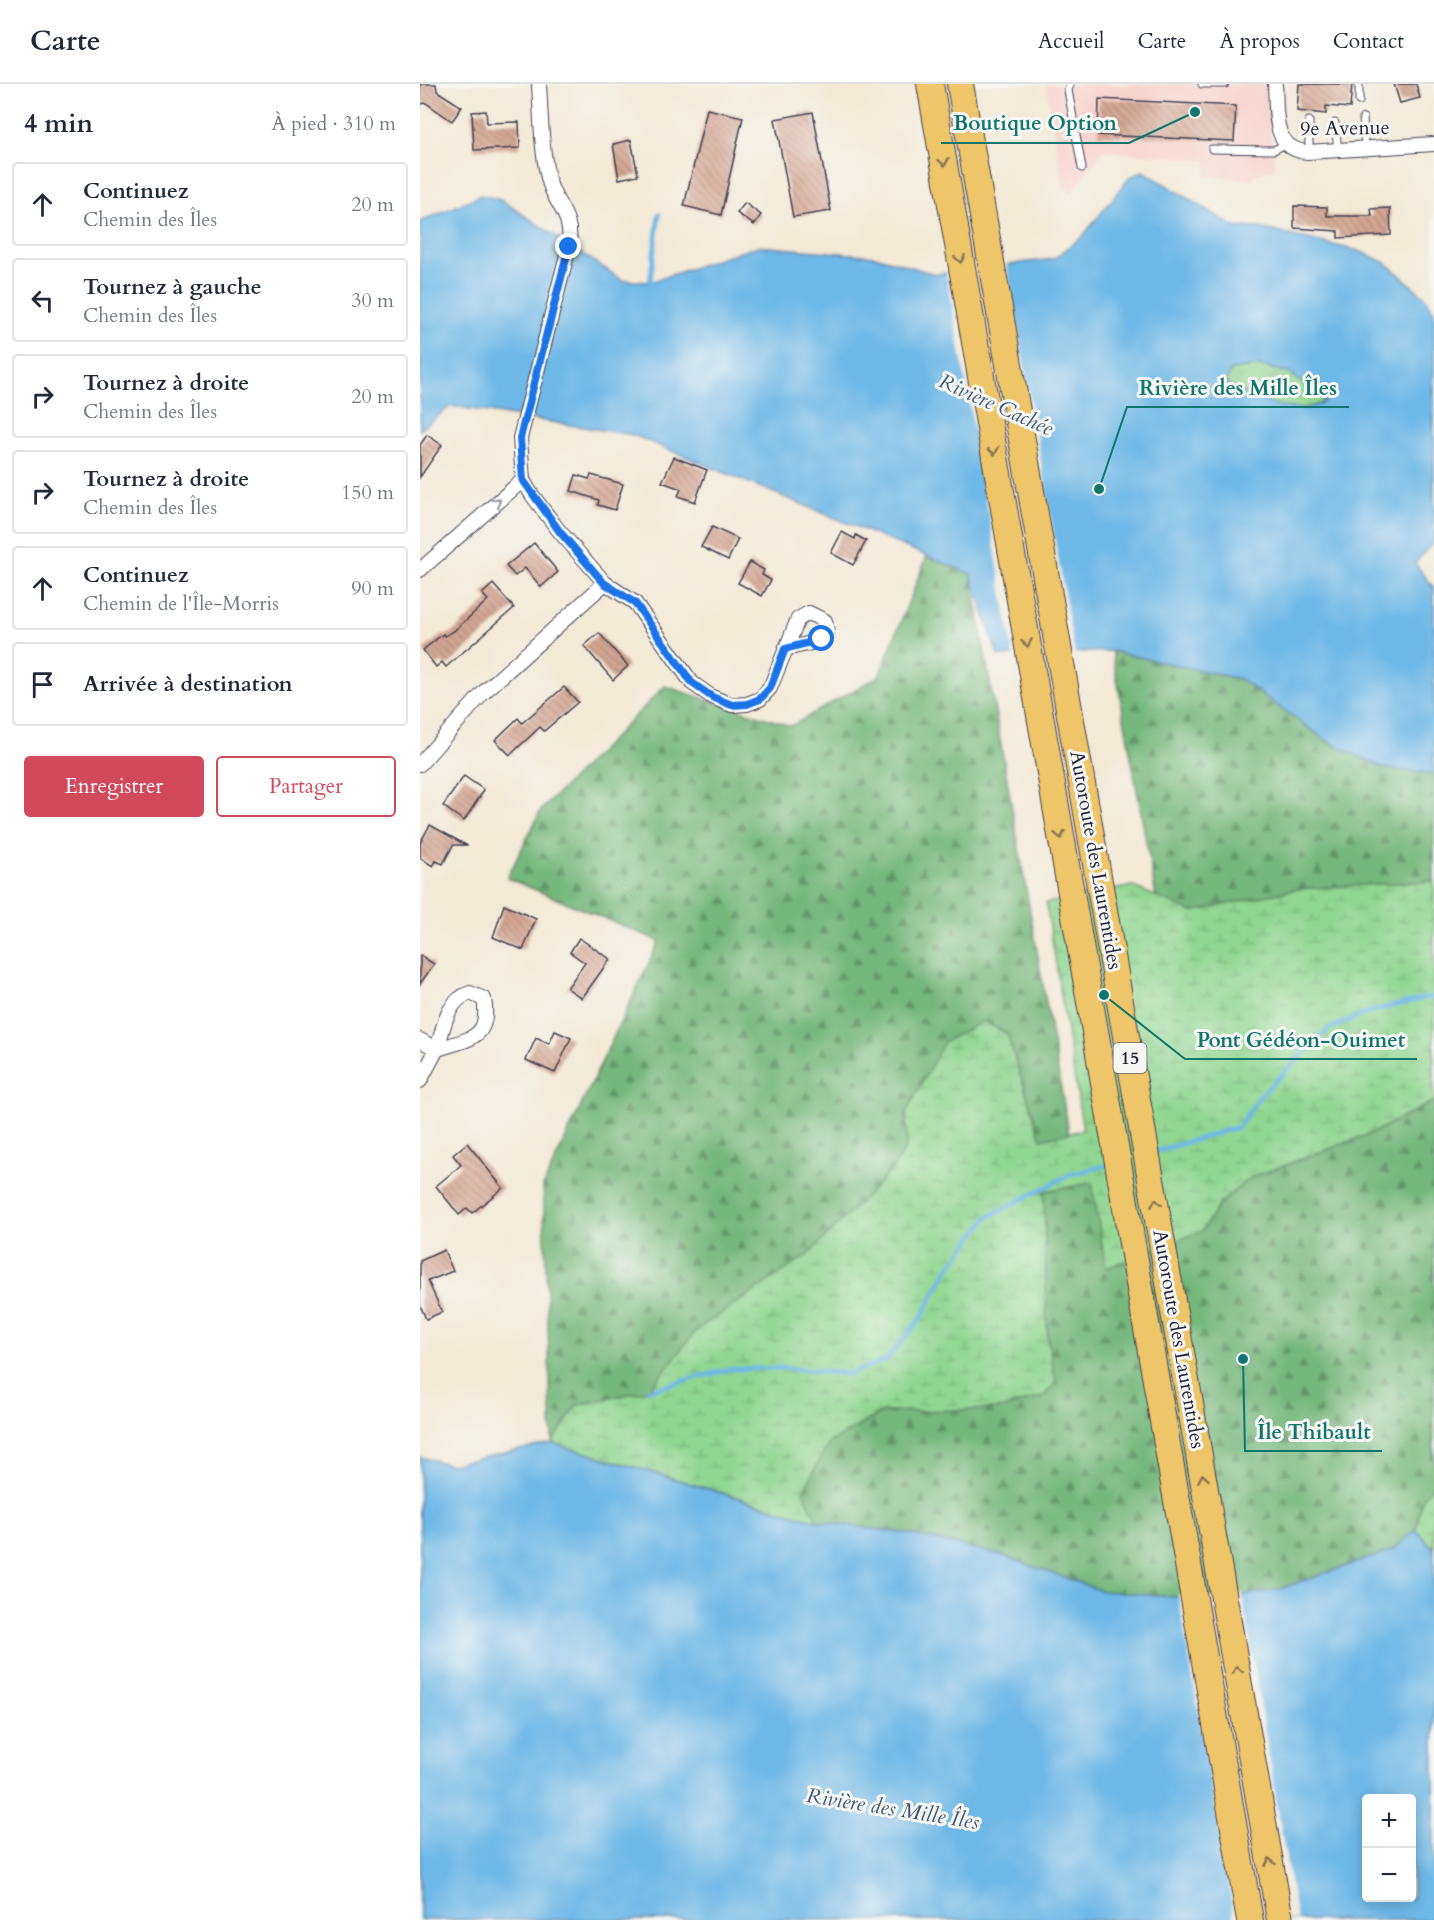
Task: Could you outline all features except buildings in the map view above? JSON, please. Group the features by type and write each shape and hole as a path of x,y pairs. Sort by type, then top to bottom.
{"highway":[{"name":"Autoroute des Laurentides","path":"930,84 1250,1920"},
{"name":"Autoroute des Laurentides","path":"960,84 1280,1920"}],"street":[{"path":"539,84 546,167 550,185 569,223 569,247 520,438 523,480 560,532 604,583 635,603 692,683 712,697 732,705 747,704 760,699 770,688 785,649"},
{"name":"9e Avenue","path":"1275,84 1279,132 1285,144 1295,150 1310,152 1434,144"},
{"path":"420,570 523,480"},
{"path":"420,764 484,692 604,583"},
{"path":"420,1041 437,1049 420,1081"}],"lane":[{"path":"1070,84 1068,90 1082,168"},
{"path":"1202,84 1225,84"},
{"path":"1359,84 1359,101"},
{"path":"1363,118 1365,149"},
{"path":"1309,122 1310,152"},
{"path":"1335,123 1338,150"},
{"path":"1212,149 1274,150 1285,144"}],"shaded area":[{"path":"1046,84 1267,84 1274,169 1253,175 1254,180 1206,176 1206,160 1103,151 1072,193 1063,186"}],"green space":[{"path":"1261,366 1289,373 1325,401 1306,408 1286,407 1265,402 1233,388 1226,382 1231,370"},
{"path":"927,556 971,574 1069,1134 1041,1139 1007,1034 983,1021 945,1042 906,1113 907,1146 892,1170 809,1254 697,1330 649,1390 577,1405 552,1443 543,1186 659,941 507,878 541,810 665,686 791,726 879,676"},
{"path":"1112,651 1240,679 1329,742 1383,768 1434,774 1434,881 1297,889 1192,912 1156,897"},
{"path":"1434,881 1434,1101 1372,1133 1250,1178 1220,1203 1202,1231 1106,1268 1092,1183 1044,1191 1047,1336 1056,1382 1044,1396 999,1409 882,1412 829,1443 803,1491 817,1521 552,1443 577,1405 649,1390 697,1330 809,1254 892,1170 907,1146 906,1113 944,1042 983,1021 1007,1034 1041,1139 1083,1130 1046,903 1132,886 1192,912 1297,889"},
{"path":"1434,1101 1434,1486 1423,1497 1416,1530 1394,1550 1279,1589 1221,1600 1102,1591 1001,1555 910,1534 817,1521 803,1491 829,1443 883,1412 999,1409 1044,1396 1056,1383 1047,1336 1044,1191 1092,1182 1106,1267 1202,1231 1220,1203 1250,1178 1372,1133"},
{"path":"1434,1486 1434,1549 1416,1530 1423,1497"}],"water":[{"path":"1143,171 1235,227 1260,228 1359,251 1386,263 1426,298 1434,312 1434,542 1415,563 1434,588 1434,774 1383,768 1329,742 1240,679 1112,651 998,656 971,574 633,435 451,406 420,430 420,222 481,195 501,200 622,280 650,282 758,246 875,256 935,274 1053,259 1082,237 1130,177","holes":["1261,366 1289,373 1325,401 1306,408 1286,407 1265,402 1233,388 1226,382 1231,370"]},
{"name":"Rivière des Mille Îles","path":"552,1443 817,1521 910,1534 1001,1555 1102,1591 1221,1600 1279,1589 1393,1550 1416,1530 1434,1549 1434,1920 420,1920 420,1457 450,1464"}],"pier":[{"path":"1006,262 1075,655 1014,658 946,270"},
{"path":"1242,1593 1297,1920 1235,1920 1178,1594 1221,1597"}],"waterway":[{"name":"Rivière Cachée","path":"654,283 650,282 659,214"},
{"path":"1154,1152 1238,1127 1260,1096 1328,1029 1372,1011 1434,996"},
{"path":"649,1390 730,1369 783,1368 848,1374 886,1360 921,1318 948,1269 988,1217 1069,1175 1111,1164"}],"place":[{"name":"Boutique Option","path":"1195,112"},
{"name":"Rivière des Mille Îles","path":"1099,489"},
{"name":"Pont Gédéon-Ouimet","path":"1104,995"},
{"name":"Île Thibault","path":"1243,1359"}],"route":[{"path":"569,247 520,438 523,480 532,495 604,583 622,592 635,603 692,683 712,697 732,705 747,704 760,699 770,688 785,649 822,639"}]}
